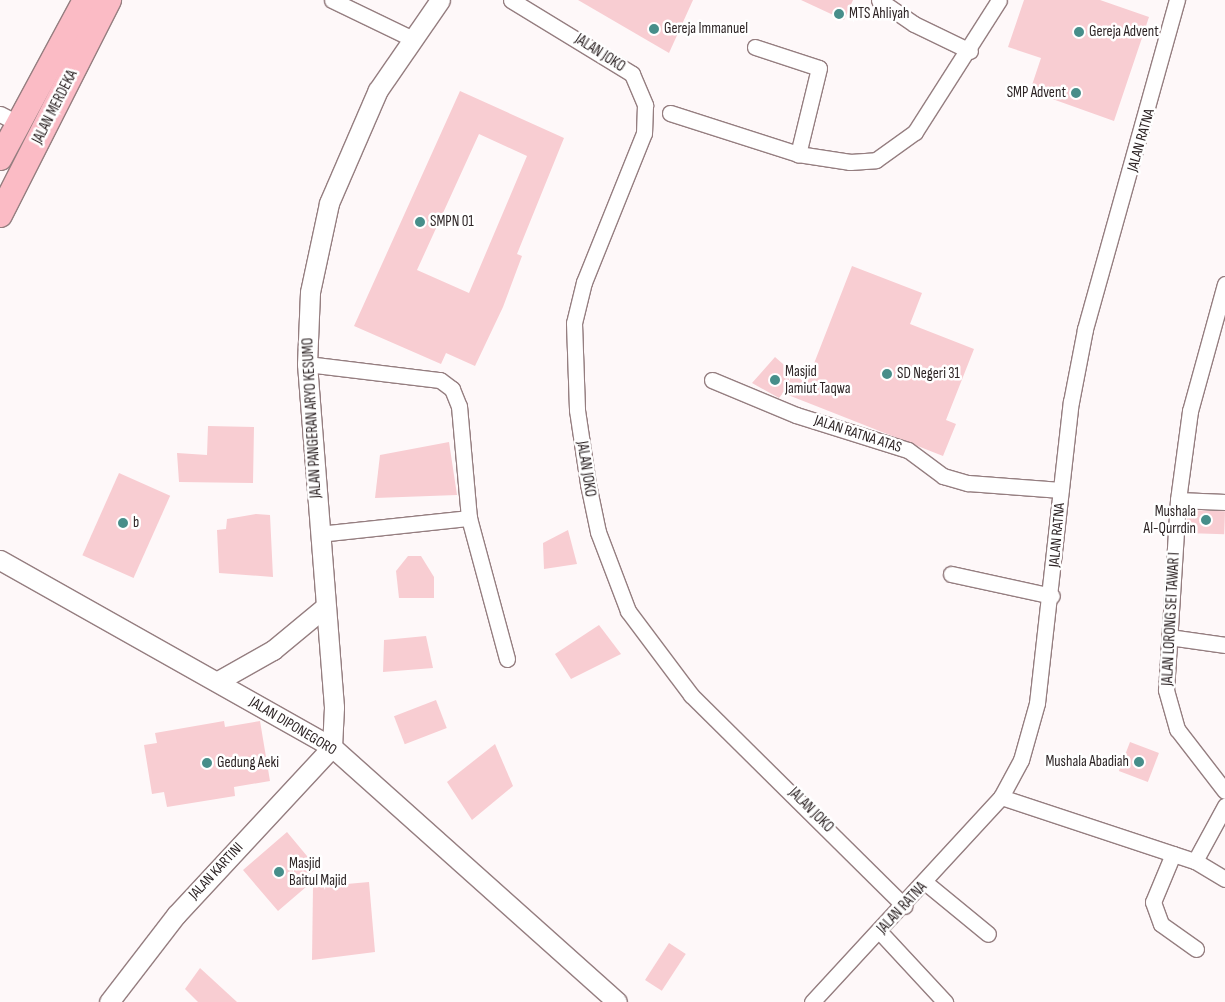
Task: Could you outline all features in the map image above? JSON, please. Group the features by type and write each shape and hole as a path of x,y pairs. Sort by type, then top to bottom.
{"main road":[{"name":"JALAN MERDEKA","path":"0,158 9,118 85,0"},
{"name":"JALAN MERDEKA","path":"0,215 109,0"}],"street":[{"path":"332,0 410,38"},
{"name":"JALAN PANGERAN ARYO KESUMO","path":"332,746 334,707 307,364 310,292 329,203 378,90 410,38 440,0"},
{"name":"JALAN JOKO","path":"511,0 632,74 645,104 644,133 584,282 574,324 577,410 588,484 598,532 628,611 691,695 904,906"},
{"path":"879,0 914,24 970,51"},
{"path":"670,113 798,154 850,162 876,160 915,132 970,51 999,0"},
{"name":"JALAN RATNA","path":"812,1002 926,883 1001,797 1021,760 1035,713 1052,596 1061,490 1085,329 1178,0"},
{"path":"755,47 819,68 798,154"},
{"name":"JALAN LORONG SEI TAWAR I","path":"1225,284 1219,325 1194,388 1178,500 1169,637 1170,713 1225,791"},
{"path":"307,364 440,380 452,389 459,406 469,518 507,659"},
{"name":"JALAN RATNA ATAS","path":"712,380 796,415 908,450 943,476 968,483 1061,490"},
{"path":"1178,500 1225,502"},
{"path":"320,534 469,518"},
{"name":"JALAN DIPONEGORO","path":"0,560 332,746 617,1002"},
{"path":"951,574 1052,596"},
{"path":"218,681 273,650 325,607"},
{"path":"1169,637 1225,645"},
{"name":"JALAN KARTINI","path":"108,1002 176,915 332,746"},
{"path":"1001,797 1195,862 1225,879"},
{"path":"1195,862 1225,806"},
{"path":"1173,854 1153,902 1162,924 1196,949"},
{"path":"926,883 988,934"},
{"path":"880,932 945,1002"}],"building":[{"name":"Gereja Immanuel","path":"578,0 693,0 669,53"},
{"name":"MTS Ahliyah","path":"801,0 853,0 844,20"},
{"name":"Gereja Advent","path":"1024,0 1100,0 1149,17 1114,121 1030,91 1041,58 1008,47"},
{"name":"SMPN 01","path":"460,91 564,138 517,254 522,256 503,307 475,366 446,353 441,364 354,326","holes":["479,134 527,156 469,293 417,270"]},
{"name":"SD Negeri 31","path":"852,266 922,293 910,324 974,349 946,420 956,424 943,456 783,393 779,398 752,383 775,357 806,384"},
{"path":"208,426 254,427 253,483 179,482 177,453 207,455"},
{"path":"449,442 457,495 375,498 380,455"},
{"name":"b","path":"119,473 170,496 134,578 82,555"},
{"name":"Mushala Al-Qurrdin","path":"1187,510 1225,511 1224,534 1186,533"},
{"path":"256,514 270,515 273,577 219,573 217,530 226,529 227,519"},
{"path":"568,530 577,564 544,569 543,543"},
{"path":"408,556 421,556 434,577 434,598 399,598 396,571"},
{"path":"599,625 621,654 571,679 555,654"},
{"path":"426,636 433,668 383,672 384,640"},
{"path":"436,700 447,728 405,744 394,716"},
{"name":"Gedung Aeki","path":"224,721 225,727 260,721 270,781 234,787 235,796 167,807 164,792 152,794 144,745 157,743 155,733"},
{"name":"Mushala Abadiah","path":"1130,742 1159,753 1148,782 1119,771"},
{"path":"495,744 513,786 472,820 447,782"},
{"name":"Masjid Baitul Majid","path":"287,832 317,868 293,888 306,887 278,911 243,870"},
{"path":"369,882 375,952 312,960 313,887"},
{"path":"669,943 686,954 662,991 645,980"},
{"path":"200,968 237,1002 198,1002 185,989"}],"place":[{"name":"MTS Ahliyah","path":"839,14"},
{"name":"Gereja Immanuel","path":"654,29"},
{"name":"Gereja Advent","path":"1079,32"},
{"name":"SMP Advent","path":"1076,93"},
{"name":"SMPN 01","path":"420,222"},
{"name":"SD Negeri 31","path":"887,374"},
{"name":"Masjid Jamiut Taqwa","path":"775,380"},
{"name":"Mushala Al-Qurrdin","path":"1206,520"},
{"name":"b","path":"123,523"},
{"name":"Mushala Abadiah","path":"1139,762"},
{"name":"Gedung Aeki","path":"207,763"},
{"name":"Masjid Baitul Majid","path":"279,872"}]}
